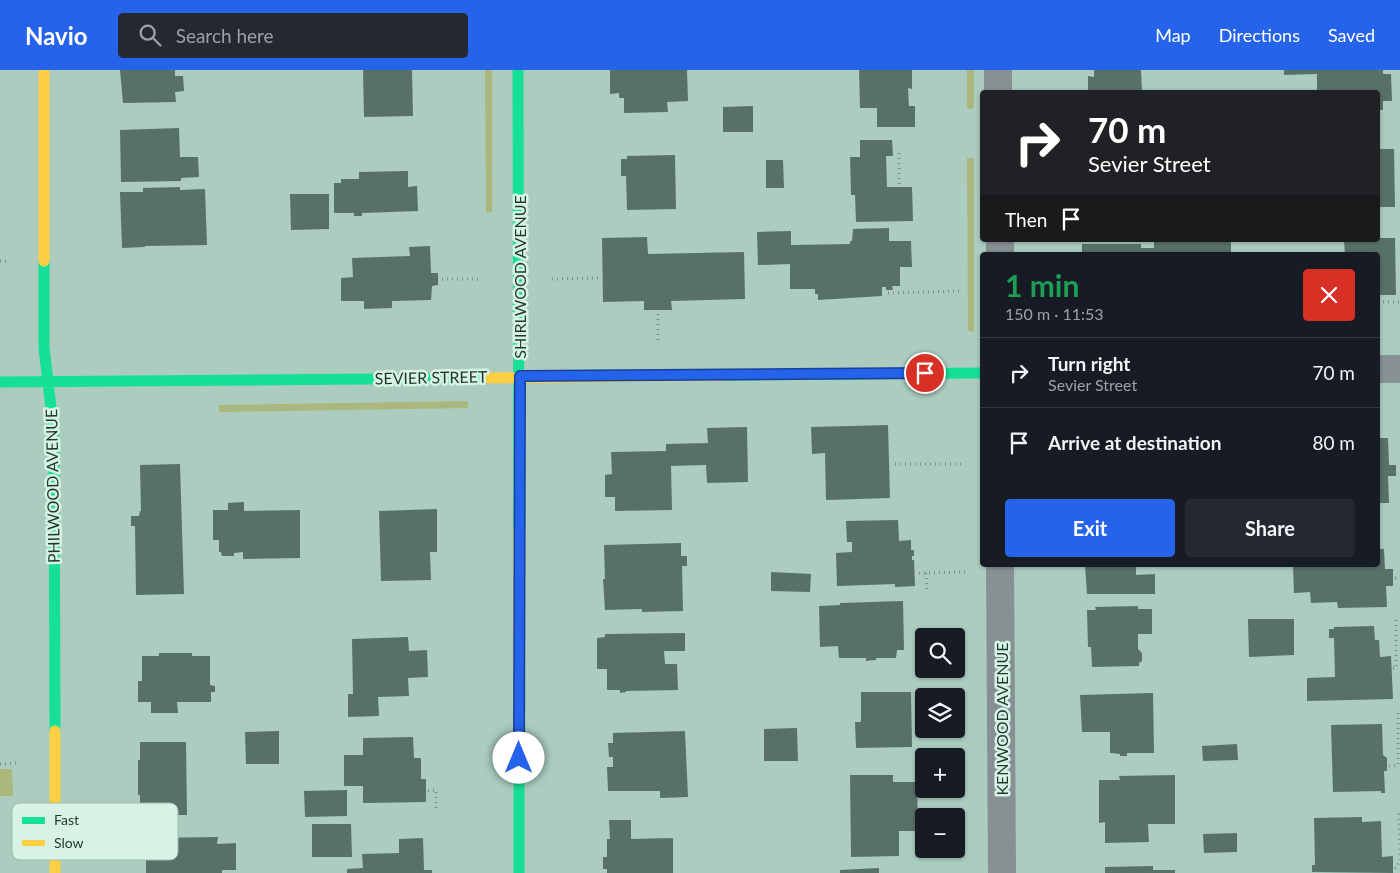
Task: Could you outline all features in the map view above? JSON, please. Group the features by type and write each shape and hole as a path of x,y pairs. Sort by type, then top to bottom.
{"street":[{"name":"PHILWOOD AVENUE","path":"44,70 44,348 54,433 55,803"},
{"name":"SHIRLWOOD AVENUE","path":"518,70 520,376 519,873"},
{"path":"998,70 998,90"},
{"path":"1380,369 1400,369"},
{"name":"SEVIER STREET","path":"0,382 980,373"},
{"name":"KENWOOD AVENUE","path":"1000,567 1002,873"},
{"name":"PHILWOOD AVENUE","path":"55,860 55,873"}],"path":[{"path":"898,184 899,149"},
{"path":"0,261 8,260"},
{"path":"552,279 599,278"},
{"path":"442,279 482,279"},
{"path":"888,293 963,291"},
{"path":"1380,302 1400,302"},
{"path":"658,312 658,340"},
{"path":"895,464 964,464"},
{"path":"920,573 965,572"},
{"path":"926,573 927,590"},
{"path":"1395,578 1400,578"},
{"path":"1393,668 1396,668 1396,619"},
{"path":"1389,766 1398,765 1398,712"},
{"path":"0,764 18,763"},
{"path":"428,791 436,790 436,812"},
{"path":"1395,868 1400,859 1399,811"}],"green space":[{"path":"485,70 492,70 492,212 486,213"},
{"path":"967,70 974,70 974,107 972,109 967,109"},
{"path":"967,158 974,159 974,332 968,331"},
{"path":"468,401 468,408 219,412 219,405"},
{"path":"0,769 12,769 13,796 0,796"}],"building":[{"path":"120,70 175,70 175,76 183,76 184,91 175,92 176,102 123,103"},
{"path":"363,70 412,70 413,116 364,117"},
{"path":"610,70 687,70 688,101 667,102 668,112 624,113 624,98 619,98 619,93 610,94"},
{"path":"859,70 912,70 912,89 908,88 909,106 915,106 915,127 877,127 877,108 860,108"},
{"path":"1094,70 1141,70 1142,90 1088,90 1088,76 1094,77"},
{"path":"1284,70 1383,70 1383,74 1391,74 1392,101 1383,101 1383,110 1380,110 1380,90 1317,90 1317,74 1284,75"},
{"path":"753,106 753,132 723,132 723,107"},
{"path":"179,128 180,157 198,157 199,177 181,178 181,181 121,182 120,130"},
{"path":"860,140 892,140 893,156 886,156 887,187 912,187 913,221 856,222 855,195 851,195 850,157 860,157"},
{"path":"1380,149 1394,149 1395,207 1380,207"},
{"path":"675,155 676,209 627,210 626,176 621,176 621,159 627,159 627,156"},
{"path":"766,160 783,160 784,188 766,188"},
{"path":"408,171 408,187 417,186 418,211 362,213 362,216 354,216 354,213 334,213 334,183 341,183 341,179 359,179 359,172"},
{"path":"180,187 180,190 205,189 207,245 122,248 120,192 143,192 143,188"},
{"path":"290,194 329,194 329,229 291,230"},
{"path":"889,228 889,241 911,241 912,267 900,267 900,286 892,286 893,290 886,290 886,287 882,287 882,296 818,300 818,294 815,294 815,289 790,289 790,264 758,265 757,232 791,231 791,245 850,244 853,229"},
{"path":"647,237 648,254 744,252 745,299 671,301 672,310 644,310 644,301 603,302 602,238"},
{"path":"1380,238 1395,238 1396,295 1380,295 1380,252 1345,252 1344,242 1380,242"},
{"path":"1154,242 1231,242 1231,252 1082,252 1082,244 1141,244 1141,248 1154,248"},
{"path":"430,246 431,273 438,273 438,285 432,286 431,300 392,301 392,308 364,309 364,301 341,301 341,278 353,277 352,258 410,256 409,247"},
{"path":"888,425 890,498 826,500 825,453 812,454 811,427"},
{"path":"747,427 748,482 707,483 706,465 671,466 672,510 615,511 615,497 605,497 605,475 612,474 611,452 666,451 666,444 708,443 707,428"},
{"path":"1380,438 1388,438 1389,465 1396,465 1396,476 1388,476 1389,503 1380,503"},
{"path":"180,464 184,594 136,595 135,526 131,526 131,516 139,516 141,511 140,465"},
{"path":"244,502 244,511 300,510 300,558 243,559 243,552 234,553 234,556 222,556 221,552 219,552 219,540 213,540 213,510 228,510 228,503"},
{"path":"437,509 437,552 430,552 431,580 381,581 379,511"},
{"path":"898,520 899,541 911,540 911,550 914,550 912,560 914,560 915,586 895,587 895,584 837,586 836,553 852,552 852,542 847,542 846,521"},
{"path":"681,543 681,556 687,556 687,566 682,566 683,611 642,612 642,609 605,610 603,579 605,579 604,545"},
{"path":"1380,549 1384,549 1385,569 1393,569 1393,586 1386,586 1387,607 1338,608 1337,602 1311,603 1310,592 1294,593 1293,567 1380,567"},
{"path":"1085,567 1136,567 1136,575 1155,574 1155,594 1087,594"},
{"path":"771,572 811,574 810,592 771,591"},
{"path":"903,601 904,650 897,650 896,658 876,658 876,660 866,661 866,658 839,658 838,646 820,647 819,606 840,605 840,603"},
{"path":"1138,606 1138,609 1152,609 1152,634 1138,634 1138,649 1142,653 1142,661 1139,663 1139,666 1092,667 1091,647 1088,647 1087,610 1096,610 1095,607"},
{"path":"1248,619 1294,619 1294,655 1249,657"},
{"path":"1374,626 1375,640 1379,640 1380,657 1391,656 1393,699 1307,701 1307,678 1335,677 1334,638 1329,638 1329,629 1334,629 1334,627"},
{"path":"685,633 685,651 664,651 665,664 677,664 678,690 626,691 620,693 620,690 607,690 607,669 597,669 597,638 605,637 605,634"},
{"path":"408,637 409,651 427,650 428,677 408,678 409,696 378,697 379,716 348,717 348,694 353,694 352,639"},
{"path":"159,653 192,653 192,656 210,656 210,685 215,686 215,692 211,692 211,702 177,702 178,713 151,713 151,702 138,702 138,681 142,681 142,656 159,656"},
{"path":"861,692 911,692 912,747 856,748 855,722 861,722"},
{"path":"1153,693 1154,753 1127,753 1127,756 1120,756 1120,754 1110,753 1110,732 1082,732 1080,695"},
{"path":"1382,724 1383,755 1387,758 1387,771 1384,771 1385,793 1381,793 1381,791 1333,792 1331,725"},
{"path":"797,728 798,761 764,761 764,729"},
{"path":"279,731 279,764 246,764 245,732"},
{"path":"685,731 688,797 660,798 660,791 608,791 607,767 613,767 613,757 609,757 608,743 613,743 613,733"},
{"path":"413,737 414,758 421,758 421,779 426,779 426,802 363,803 363,786 344,786 344,755 363,755 363,738"},
{"path":"140,742 186,742 187,815 178,815 178,803 140,803 140,795 138,795 138,760 140,760"},
{"path":"1237,744 1238,760 1203,761 1202,746"},
{"path":"850,775 893,775 893,782 915,782 915,798 917,798 918,808 915,808 915,831 899,831 899,856 851,857"},
{"path":"1175,775 1175,824 1148,824 1149,842 1105,843 1105,822 1099,823 1099,780 1120,780 1119,776"},
{"path":"347,790 347,816 305,817 304,791"},
{"path":"1362,817 1362,822 1381,821 1382,857 1393,856 1393,873 1312,872 1312,865 1315,865 1314,818"},
{"path":"609,820 631,820 631,839 673,838 673,873 607,873 607,869 603,869 603,857 607,857 607,839 610,839"},
{"path":"312,824 351,824 352,857 312,857"},
{"path":"1237,833 1237,852 1204,853 1203,834"},
{"path":"218,837 217,844 236,843 236,870 222,870 222,873 146,873 146,860 178,860 178,838"},
{"path":"423,838 424,870 432,870 432,873 347,873 347,869 363,868 362,854 399,853 399,839"},
{"path":"1153,866 1153,870 1175,870 1175,873 1105,873 1105,867"},
{"path":"879,868 879,873 840,873 840,870"}],"traffic: fast":[{"path":"518,70 519,530"},
{"path":"44,261 44,348 54,433 55,731"},
{"path":"726,375 980,373"},
{"path":"0,382 487,378"},
{"path":"519,709 519,873"}],"traffic: slow":[{"path":"44,70 44,261"},
{"path":"487,378 726,375"},
{"path":"519,530 519,709"},
{"path":"55,731 55,803"},
{"path":"55,860 55,873"}],"route":[{"path":"519,758 520,376 925,373"}]}
